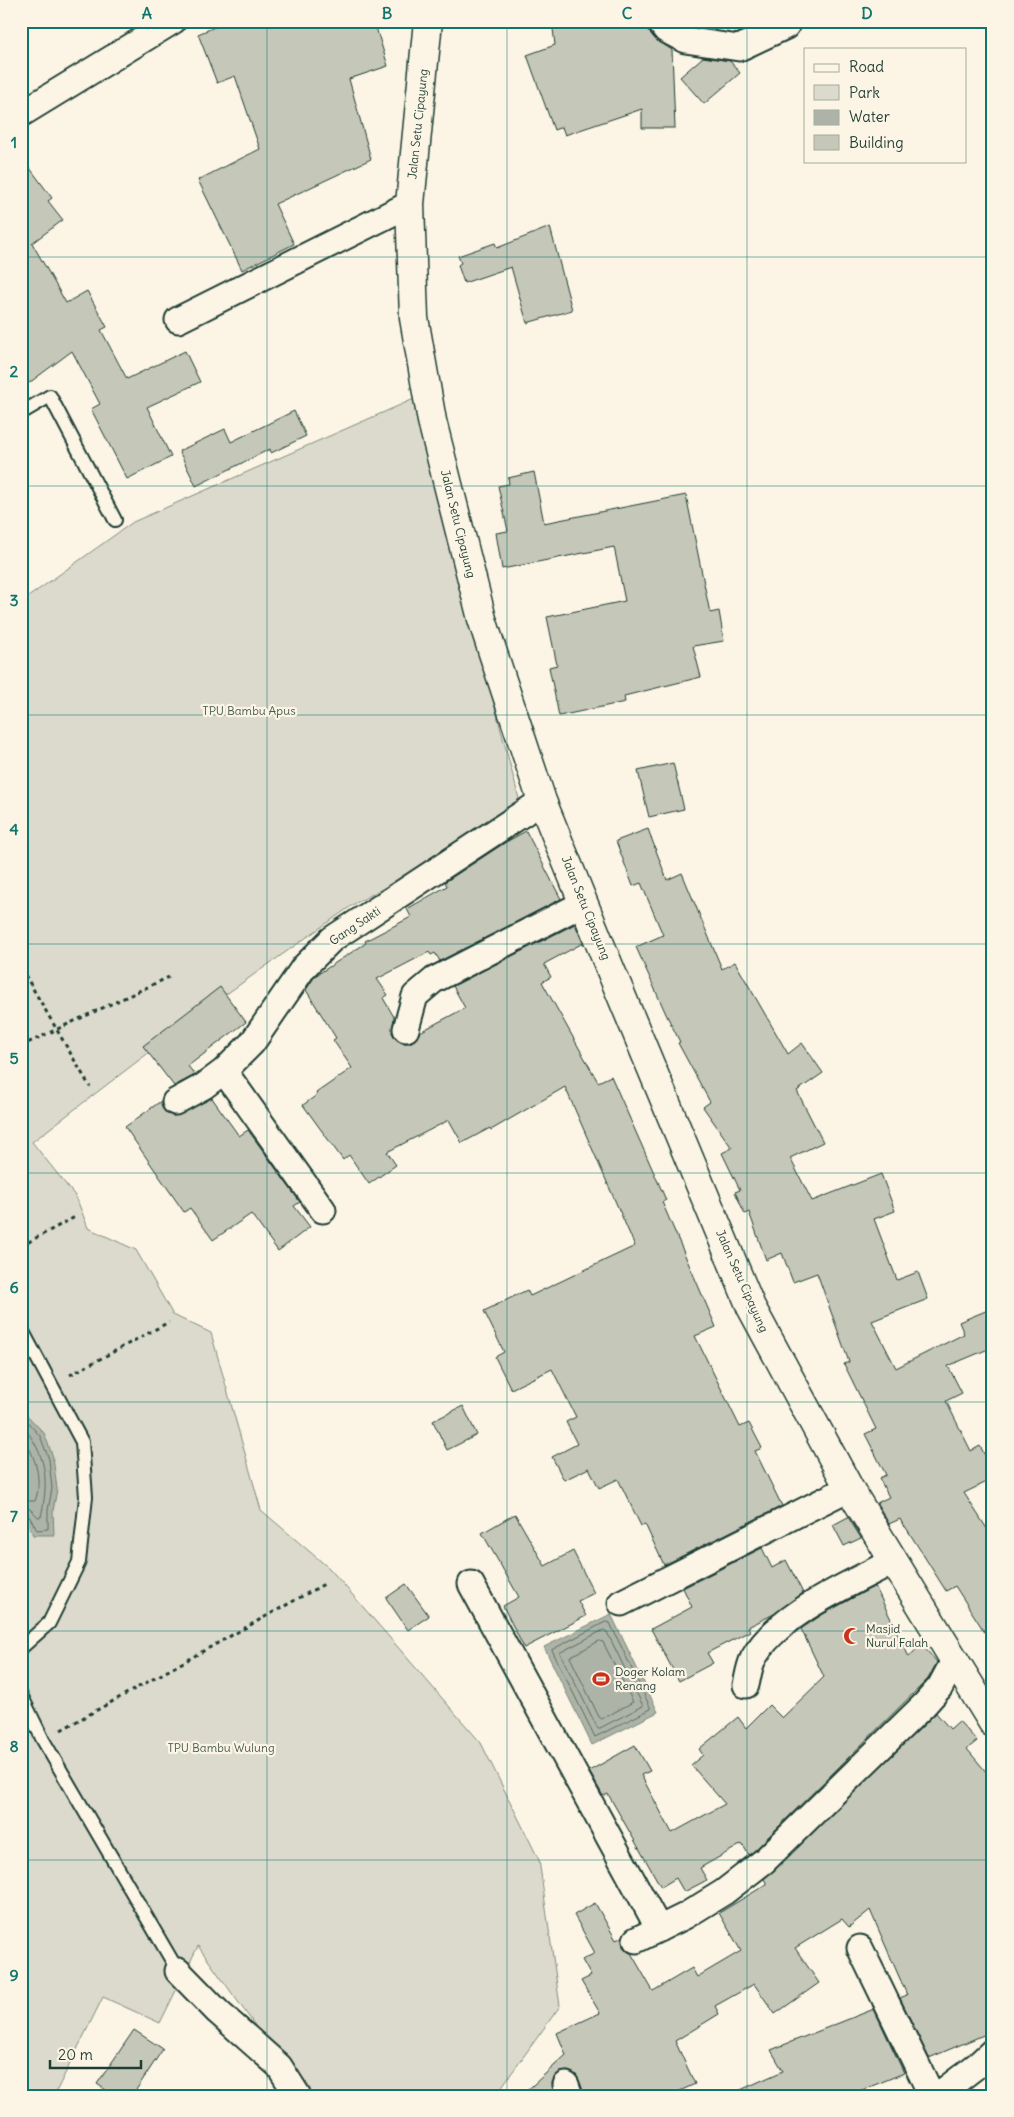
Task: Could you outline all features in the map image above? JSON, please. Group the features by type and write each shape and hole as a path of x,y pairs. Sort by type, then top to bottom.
{"street":[{"name":"Jalan Setu Cipayung","path":"428,21 410,204 414,318 432,421 482,619 542,801 751,1307 849,1488 993,1723"},
{"path":"659,21 666,30 685,40 739,48 786,26 789,21"},
{"path":"21,114 172,22"},
{"path":"178,320 410,204"},
{"name":"Gang Sakti","path":"175,1102 204,1086 224,1071 252,1043 304,967 332,939 542,801"},
{"path":"406,1029 415,996 434,980 584,903"},
{"path":"224,1071 324,1210"},
{"path":"621,1603 849,1488"},
{"path":"746,1685 752,1661 762,1645 800,1610 893,1561"},
{"path":"471,1584 659,1928"},
{"path":"636,1940 685,1916 724,1892 778,1848 840,1789 874,1752 940,1688 954,1661"},
{"path":"860,1948 940,2094 993,2051"},
{"path":"178,1971 218,2012 279,2066 298,2096"}],"lane":[{"path":"21,413 50,396 115,520"},
{"path":"21,1328 82,1442 86,1498 79,1562 49,1623 21,1648"},
{"path":"21,1695 43,1740 178,1971"}],"path":[{"path":"21,968 90,1087"},
{"path":"21,1046 169,977"},
{"path":"21,1246 75,1217"},
{"path":"52,1385 169,1322"},
{"path":"43,1740 326,1583"}],"green space":[{"name":"TPU Bambu Wulung","path":"414,399 523,814 354,904 215,1002 32,1142 76,1197 88,1228 136,1250 173,1315 211,1333 261,1510 330,1569 481,1743 539,1860 560,2006 495,2096 301,2096 290,2074 198,1946 160,2023 103,1997 54,2096 21,2096 21,602 133,522"}],"water":[{"path":"21,1409 44,1433 53,1457 57,1489 53,1511 54,1535 33,1535 26,1519 21,1521"},
{"name":"Doger Kolam Renang","path":"611,1614 658,1712 592,1745 544,1647"}],"building":[{"path":"229,21 374,21 388,66 349,79 371,159 275,204 294,244 242,270 198,180 260,149 235,76 217,83 198,34"},
{"path":"552,21 645,21 647,29 655,39 672,50 675,128 642,128 642,109 565,135 562,127 554,130 527,55 555,45"},
{"path":"703,57 730,61 740,73 704,104 680,77"},
{"path":"21,156 52,198 48,201 63,220 32,243 66,303 87,291 107,327 101,330 127,379 185,351 200,382 147,407 171,457 127,479 91,409 100,404 72,351 21,389"},
{"path":"550,227 572,310 527,323 511,267 464,283 458,265 461,263 458,256 495,243 497,248"},
{"path":"294,411 306,436 271,453 270,449 196,486 179,451 225,429 231,442"},
{"path":"534,472 544,523 686,495 710,613 719,611 724,641 693,646 701,677 624,696 625,702 559,716 549,667 557,665 547,617 625,601 614,547 502,569 496,533 508,531 498,486 509,484 508,478"},
{"path":"673,763 684,809 649,817 638,771"},
{"path":"648,829 667,880 682,873 722,969 735,962 788,1054 802,1043 823,1073 797,1091 823,1142 790,1158 812,1201 881,1174 895,1211 874,1219 897,1280 918,1272 928,1299 872,1321 896,1368 964,1334 959,1322 993,1308 993,1347 948,1366 962,1393 946,1401 971,1451 980,1446 993,1470 993,1479 964,1493 993,1538 993,1645 955,1586 946,1591 900,1519 889,1524 877,1503 889,1497 879,1478 886,1475 865,1434 876,1429 844,1364 849,1362 817,1273 793,1282 782,1253 766,1260 749,1212 745,1214 735,1192 740,1190 722,1153 732,1148 703,1107 710,1102 678,1043 680,1042 636,947 663,935 641,883 633,886 616,841"},
{"path":"526,831 561,899 440,961 435,953 431,955 429,952 377,979 388,995 383,998 394,1017 392,1033 402,1043 410,1043 416,1039 420,1032 465,1008 453,986 575,924 583,943 544,964 551,977 542,982 598,1082 611,1076 666,1200 662,1202 716,1327 695,1336 740,1427 749,1423 762,1448 755,1451 782,1506 664,1565 645,1524 641,1526 618,1479 599,1488 589,1468 564,1480 552,1457 577,1444 566,1422 576,1417 552,1369 511,1389 495,1357 504,1352 484,1311 527,1290 530,1296 635,1246 565,1087 491,1130 490,1128 462,1143 449,1120 387,1152 396,1165 369,1184 349,1155 343,1160 303,1105 317,1095 316,1093 352,1068 333,1040 336,1038 306,990 315,976 366,943 365,941 411,917 407,909 447,886 445,882"},
{"path":"220,987 246,1022 188,1066 195,1075 174,1086 143,1046"},
{"path":"212,1098 239,1136 248,1130 300,1202 294,1206 310,1227 278,1251 251,1214 213,1240 190,1208 184,1212 125,1127 161,1101 162,1108 167,1114 175,1116"},
{"path":"463,1406 477,1435 447,1450 433,1421"},
{"path":"515,1514 545,1566 573,1551 594,1593 578,1601 586,1616 524,1648 503,1606 519,1597 482,1533"},
{"path":"848,1517 861,1538 844,1546 833,1525"},
{"path":"762,1548 772,1568 786,1560 803,1593 774,1614 748,1627 750,1631 707,1653 713,1663 679,1681 651,1629 692,1607 683,1588"},
{"path":"406,1584 429,1616 408,1630 386,1598"},
{"path":"875,1586 909,1657 921,1644 937,1662 928,1679 749,1855 742,1844 700,1868 707,1880 684,1892 676,1878 661,1887 608,1794 603,1796 589,1771 635,1745 650,1771 641,1775 672,1833 725,1804 691,1765 703,1755 699,1749 738,1717 746,1728 769,1705 782,1718 824,1677 801,1629 823,1614"},
{"path":"936,1713 950,1729 959,1721 977,1741 967,1749 993,1780 993,2031 929,2058 900,1998 907,1995 870,1910 849,1927 842,1919 795,1948 819,1983 775,2014 754,1984 715,2006 719,2014 675,2041 695,2084 669,2096 584,2096 579,2080 575,2074 568,2071 561,2072 555,2076 552,2083 555,2096 521,2096 566,2055 557,2033 600,2013 581,1981 591,1976 582,1960 595,1953 574,1915 595,1903 616,1940 622,1937 623,1947 631,1953 653,1991 692,1968 697,1977 741,1951 719,1913 767,1884 764,1879"},
{"path":"874,2009 904,2073 847,2096 727,2096 783,2071 771,2050"},
{"path":"134,2030 163,2049 132,2096 115,2096 97,2084"}],"place":[{"name":"Masjid Nurul Falah","path":"852,1636"},
{"name":"Doger Kolam Renang","path":"601,1679"}],"park label":[{"name":"TPU Bambu Apus","path":"249,711"}]}
